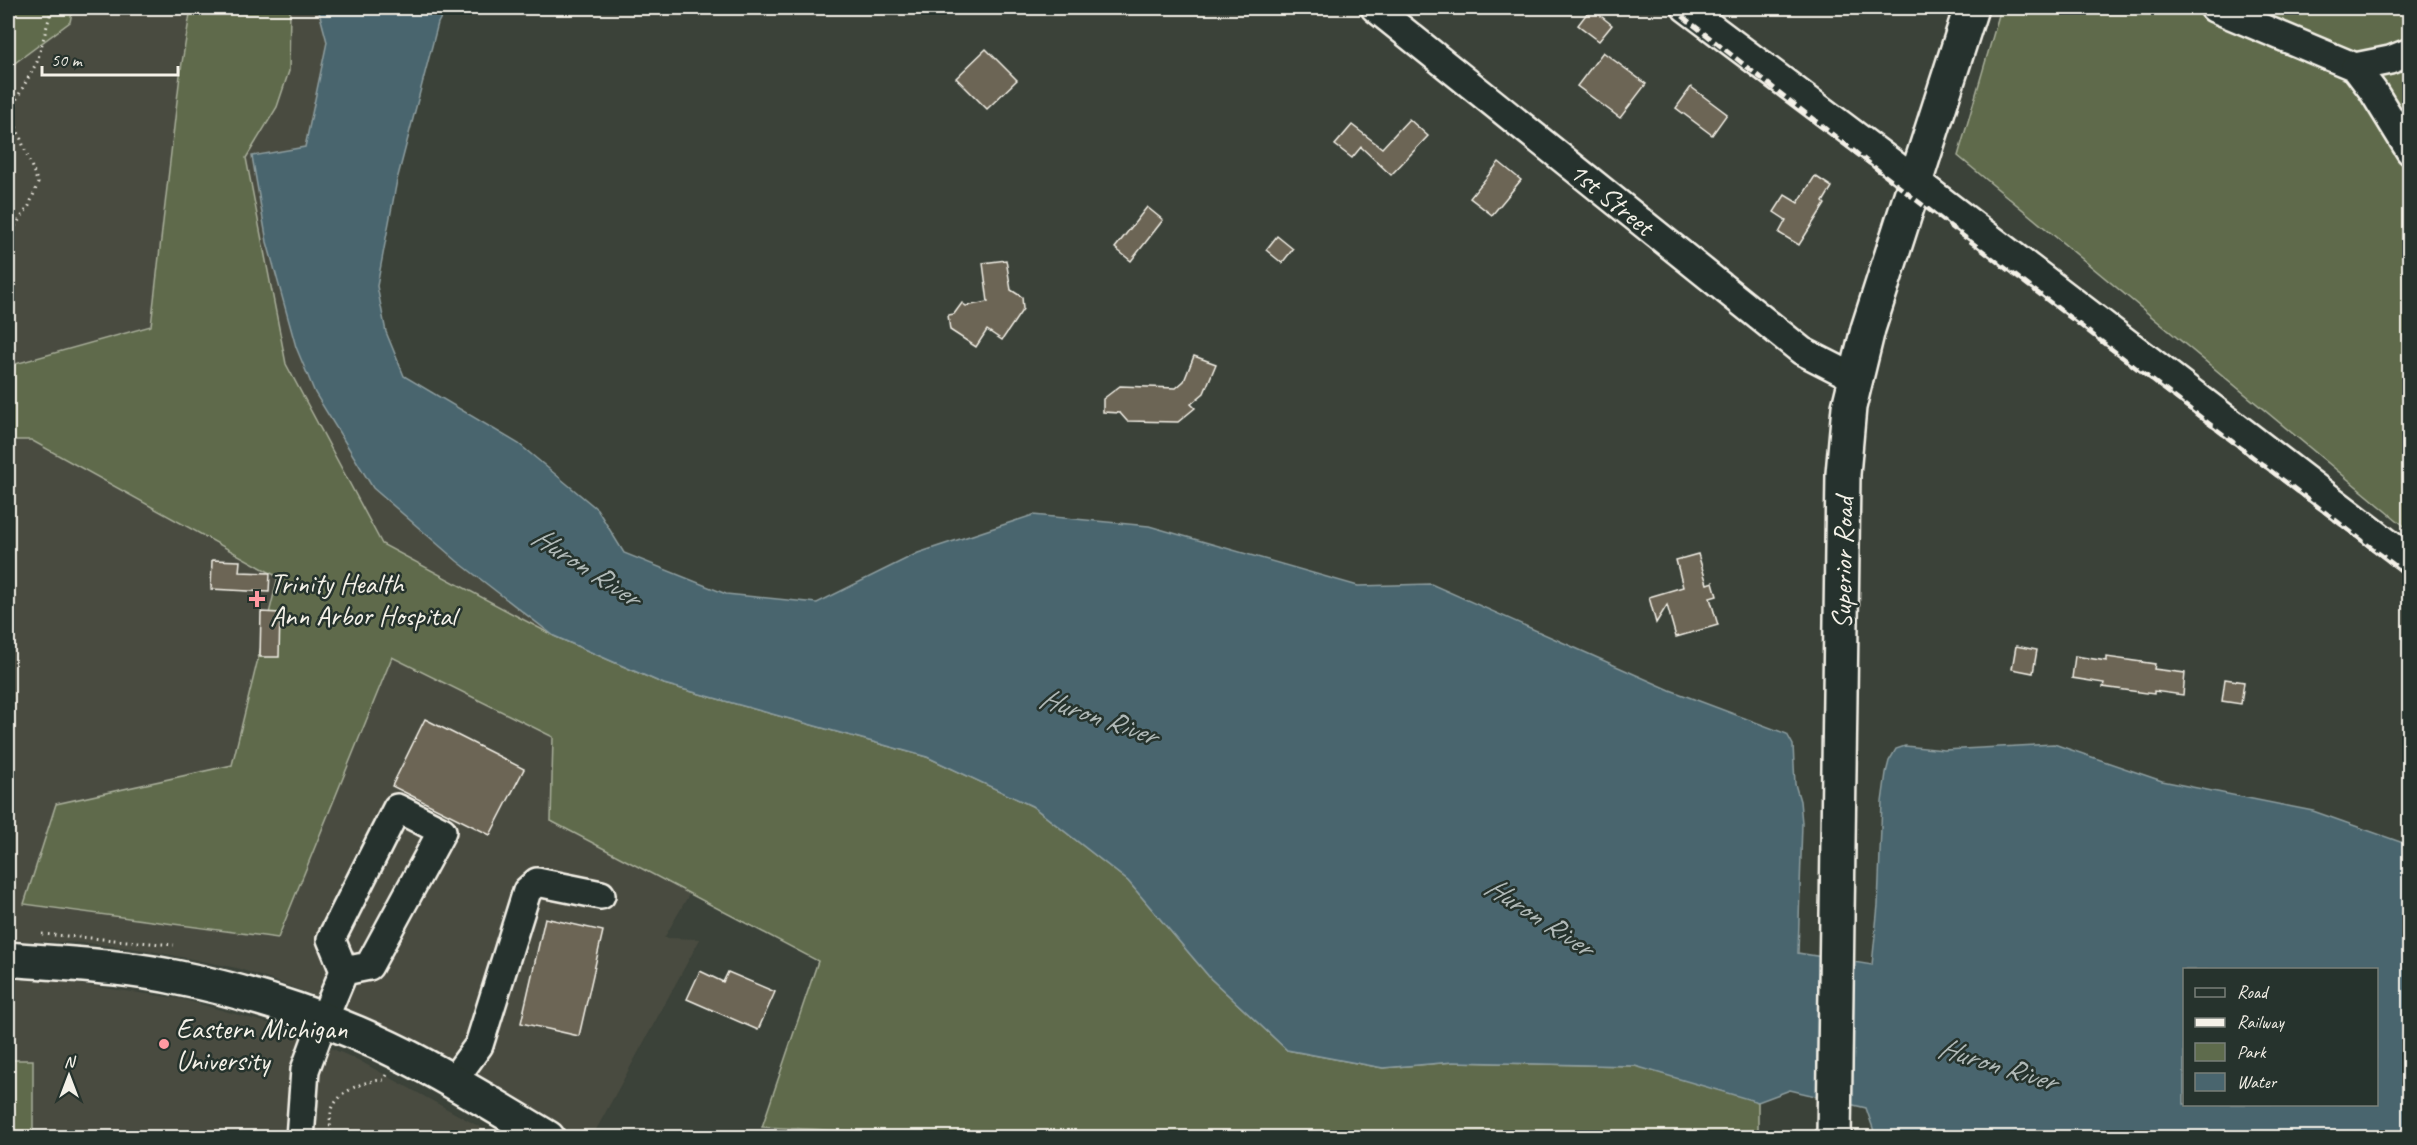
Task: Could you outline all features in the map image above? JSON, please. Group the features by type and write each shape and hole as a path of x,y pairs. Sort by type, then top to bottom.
{"main road":[{"name":"Superior Road","path":"1834,1128 1844,474 1849,407 1870,319 1971,8"},
{"path":"8,959 84,965 178,977 242,993 323,1021 399,1053 548,1137"}],"street":[{"name":"1st Street","path":"1375,8 1802,351 1855,378"},
{"path":"1686,8 1916,181 2409,560"},
{"path":"2214,8 2355,67 2390,60 2409,52"},
{"path":"2355,67 2409,151"},
{"path":"300,1137 305,1070 344,971 331,939 397,808 442,831 369,966 344,971"},
{"path":"452,1082 479,1046 527,891 537,882 601,895"}],"path":[{"path":"8,236 29,206 38,183 13,119 17,98 37,62 51,8"},
{"path":"31,934 174,945"},
{"path":"331,1137 331,1113 335,1103 353,1088 371,1080 384,1080 399,1053"}],"shaded area":[{"name":"Trinity Health Ann Arbor Hospital","path":"8,8 318,8 327,42 305,147 252,156 296,347 315,393 373,488 457,561 664,684 790,719 664,938 700,939 592,1137 581,1137 434,1051 355,1012 237,968 146,950 87,943 8,940"},
{"name":"Eastern Michigan University","path":"8,979 63,982 181,999 282,1027 358,1060 498,1137 8,1137"}],"green space":[{"path":"8,8 73,8 70,22 8,68"},
{"path":"191,8 290,8 289,71 277,107 246,158 286,364 382,544 554,636 664,684 927,757 1032,806 1128,881 1211,979 1287,1050 1383,1068 1453,1062 1635,1066 1711,1083 1758,1102 1758,1137 1006,1138 762,1127 818,961 551,821 553,737 392,657 278,938 24,904 56,804 232,765 278,577 31,440 8,440 8,366 151,326 180,75"},
{"path":"2001,8 2409,8 2409,530 1958,156"},
{"path":"8,1060 33,1060 33,1137 8,1137"}],"water":[{"name":"Huron River","path":"318,8 446,8 438,23 397,180 377,286 386,332 404,376 519,444 597,509 624,553 726,594 817,603 918,553 1033,515 1149,526 1358,586 1431,584 1670,690 1787,734 1793,745 1795,784 1800,801 1802,823 1798,953 1872,965 1878,905 1882,802 1886,773 1889,761 1896,749 1905,746 1944,750 2054,744 2162,781 2313,811 2409,845 2409,1137 1876,1137 1866,1108 1790,1090 1758,1102 1635,1066 1453,1062 1383,1068 1287,1050 1211,979 1128,881 1032,806 927,757 664,684 554,636 457,561 373,488 315,393 296,347 267,242 252,156 305,147 327,42"}],"building":[{"path":"1591,8 1612,25 1599,41 1578,25"},
{"path":"986,49 1017,80 987,109 956,78"},
{"path":"1603,52 1646,84 1620,118 1577,86"},
{"path":"1691,87 1727,114 1712,135 1676,108"},
{"path":"1409,119 1428,136 1391,175 1361,147 1352,158 1335,145 1352,125 1382,148"},
{"path":"1499,162 1521,180 1492,215 1470,198"},
{"path":"1815,176 1832,187 1823,202 1825,204 1799,245 1779,233 1786,220 1774,212 1785,195 1798,203"},
{"path":"1147,207 1163,220 1131,261 1115,248"},
{"path":"1277,236 1293,249 1282,263 1266,250"},
{"path":"1006,260 1011,290 1022,297 1023,309 1002,340 987,330 976,347 950,330 948,315 954,314 962,303 966,306 988,302 983,263"},
{"path":"1194,356 1216,364 1204,393 1191,404 1195,408 1178,422 1127,421 1120,413 1103,412 1103,399 1120,386 1176,388 1184,381"},
{"path":"1698,554 1707,584 1713,582 1717,596 1710,598 1718,625 1676,637 1667,605 1656,623 1649,597 1683,587 1676,560"},
{"path":"212,560 240,561 239,572 270,573 269,592 211,589"},
{"path":"261,612 280,613 279,657 260,657"},
{"path":"2016,646 2037,650 2033,673 2012,669"},
{"path":"2075,656 2107,661 2107,657 2155,664 2154,669 2185,673 2183,695 2154,691 2154,694 2103,687 2104,683 2072,678"},
{"path":"2225,679 2244,682 2241,704 2222,701"},
{"path":"425,719 524,769 490,835 392,786"},
{"path":"545,918 603,931 579,1036 521,1023"},
{"path":"700,971 723,982 728,972 775,992 758,1030 687,999"}],"railway":[{"path":"1672,8 1911,196 2410,577"}],"place":[{"name":"Trinity Health Ann Arbor Hospital","path":"257,599"},
{"name":"Eastern Michigan University","path":"164,1044"}]}
